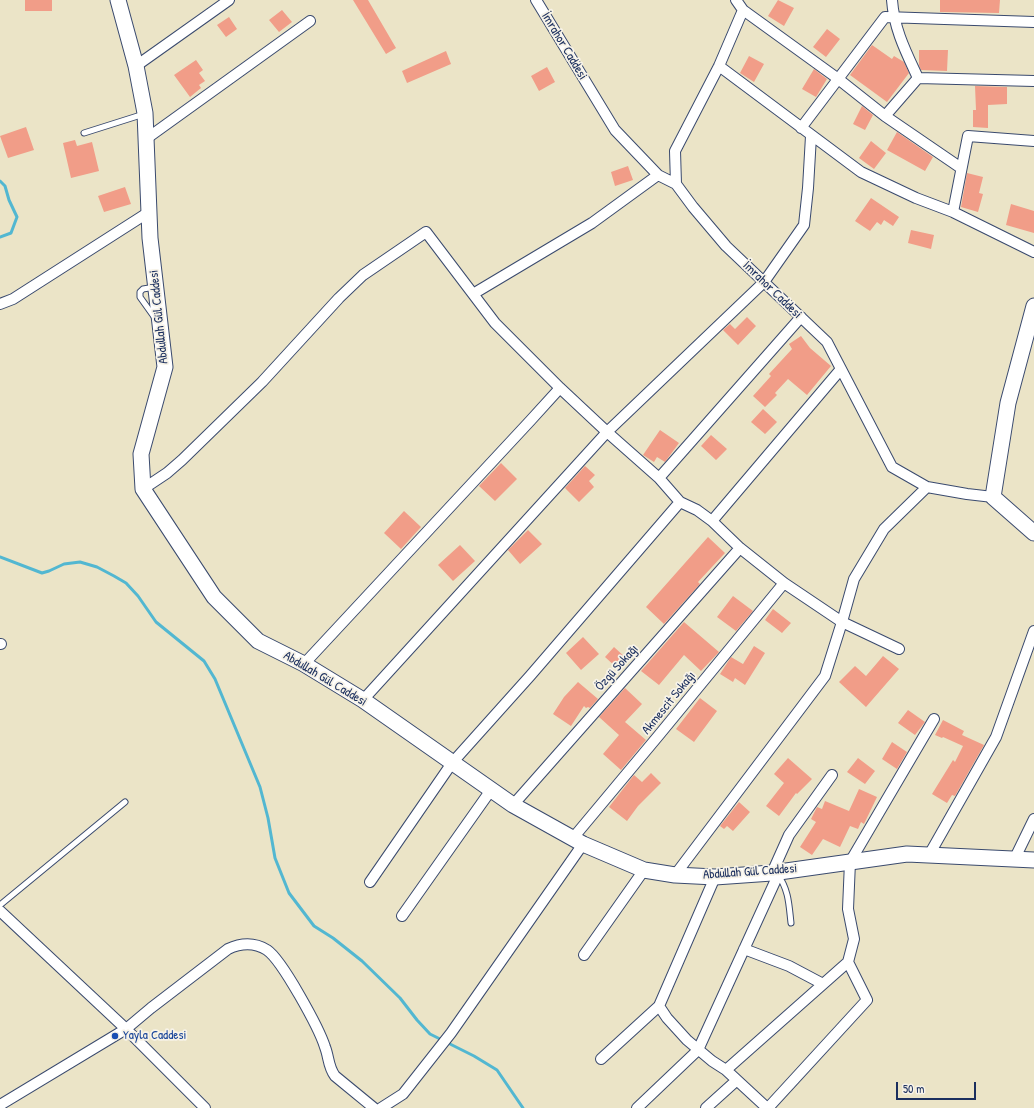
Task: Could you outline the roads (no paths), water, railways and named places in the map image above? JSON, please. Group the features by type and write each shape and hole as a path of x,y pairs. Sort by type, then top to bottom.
{"street":[{"name":"Abdullah Gül Caddesi","path":"118,0 136,66 145,114 150,238 165,367 141,454 143,488 214,597 258,641 304,664 363,700 513,805 578,841 644,870 675,875 715,877 776,873 906,854 1034,860"},
{"path":"136,66 229,0"},
{"name":"İmrahor Caddesi","path":"536,0 615,130 658,176 676,184 693,207 726,246 827,342 892,467 927,487 993,497"},
{"path":"736,0 743,10 837,78 885,116 961,168"},
{"path":"892,0 893,17 904,48 918,78"},
{"path":"676,184 675,151 719,66 743,10"},
{"path":"801,128 837,78 885,17 1034,22"},
{"path":"146,140 310,21"},
{"path":"719,66 861,172 916,198 952,212 1034,252"},
{"path":"918,78 1034,81"},
{"path":"885,116 918,78"},
{"path":"363,700 606,432 764,282 804,225 811,136"},
{"path":"952,212 968,136 1034,141"},
{"path":"473,294 592,223 658,176"},
{"path":"0,304 13,299 149,212"},
{"path":"143,488 167,473 182,460 262,382 339,298 363,275 426,232 495,323 606,432 660,478 680,502 697,510 712,521 740,548 784,582 842,622 899,650"},
{"path":"1034,306 1008,403 993,497 1034,533"},
{"path":"660,478 801,317"},
{"path":"712,521 841,369"},
{"path":"304,664 560,388"},
{"path":"675,875 825,676 854,579 884,529 927,487"},
{"path":"370,882 452,763 530,676 680,502"},
{"name":"Özgü Sokağı","path":"513,805 740,548"},
{"name":"Akmescit Sokağı","path":"381,1108 403,1094 451,1033 578,841 660,735 784,582"},
{"path":"928,855 996,737 1034,631"},
{"path":"726,1070 848,962 854,939 848,909 850,862 934,719"},
{"path":"637,1108 698,1050 744,949 776,873 789,835 832,775"},
{"path":"402,916 491,790"},
{"path":"1014,860 1034,819"},
{"path":"584,955 644,870"},
{"path":"600,1059 659,1006 715,877"},
{"path":"0,911 126,1029 205,1108"},
{"path":"1,1104 126,1029 228,949 240,944 246,944 260,946 272,954 312,1017 326,1048 330,1069 335,1076 374,1108"},
{"path":"744,949 789,966 823,984"},
{"path":"659,1006 677,1030 698,1050 726,1070 768,1108 867,1000 848,962"},
{"path":"706,1108 737,1080"}],"lane":[{"path":"84,133 145,114"},
{"path":"0,905 125,802"},
{"path":"776,873 784,883 787,890 791,923"}],"waterway":[{"path":"0,181 5,186 9,200 17,217 11,233 0,237"},
{"path":"0,557 42,573 64,564 80,562 97,567 126,583 138,596 156,622 204,661 215,679 260,787 268,818 275,858 289,893 314,926 333,938 362,961 400,998 430,1034 474,1056 497,1070 523,1108"}],"place":[{"name":"Yayla Caddesi","path":"115,1036"}]}
